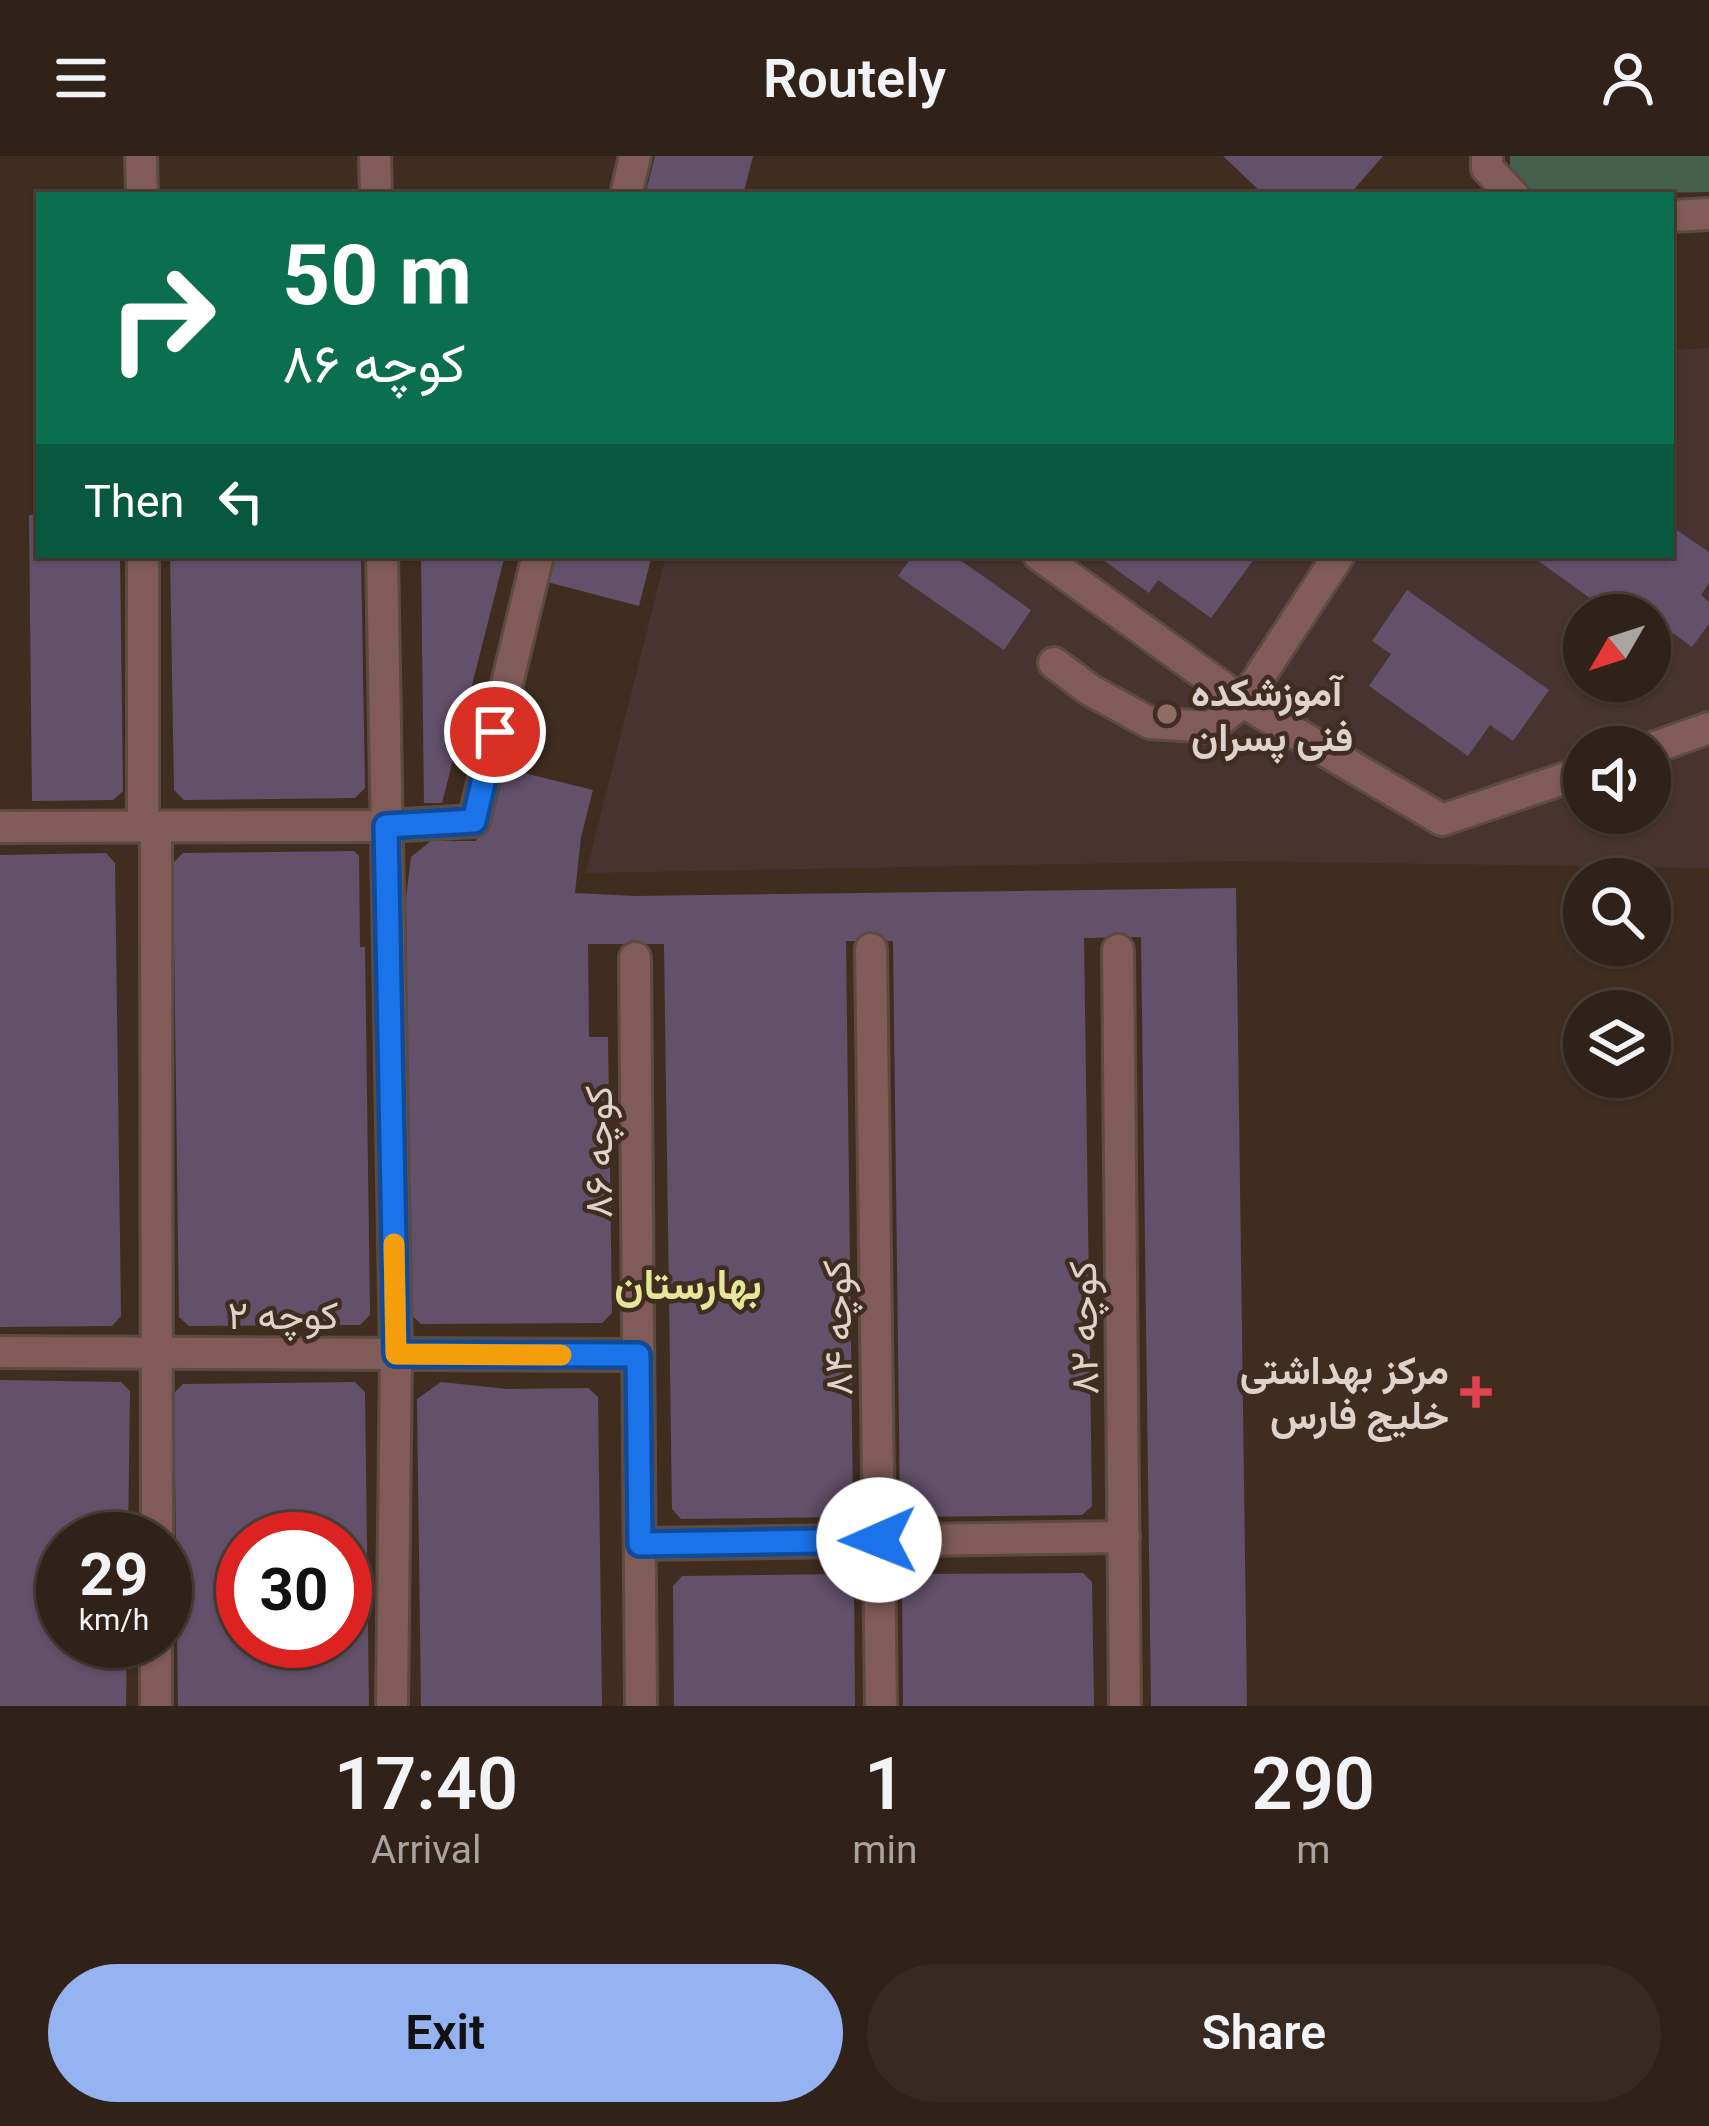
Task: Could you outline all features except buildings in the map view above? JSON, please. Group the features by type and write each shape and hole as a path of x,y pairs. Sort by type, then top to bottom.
{"street":[{"path":"142,156 142,192"},
{"path":"375,156 376,192"},
{"path":"627,192 635,156"},
{"path":"1487,156 1487,168 1510,192"},
{"path":"1674,216 1709,214"},
{"path":"142,558 157,1512"},
{"path":"382,558 396,1354 392,1706"},
{"path":"0,827 386,826 474,821 537,558"},
{"path":"1043,558 1243,702 1442,820 1563,779"},
{"path":"1054,663 1090,690 1150,723 1211,727 1243,702 1337,558"},
{"path":"1671,742 1709,728"},
{"name":"کوچه ۸۴","path":"871,949 881,1706"},
{"name":"کوچه ۸۲","path":"1118,950 1125,1706"},
{"name":"کوچه ۸۶","path":"635,958 641,1706"},
{"name":"کوچه ۲","path":"0,1352 638,1355"},
{"path":"640,1544 1124,1537"},
{"path":"156,1668 156,1706"}],"shaded area":[{"name":"آموزشکده فنی پسران","path":"1709,348 1709,868 1671,867 1671,858 1563,858 1563,866 1236,861 586,873 665,558 1674,558 1674,350"}],"green space":[{"path":"1510,156 1709,156 1709,192 1530,192 1510,169"}],"slow traffic":[{"path":"394,1244 396,1354 561,1355"}],"place":[{"name":"آموزشکده فنی پسران","path":"1167,714"},
{"name":"مرکز بهداشتی خلیج فارس","path":"1476,1392"}],"district":[{"name":"بهارستان","path":"688,1284"}],"route":[{"path":"495,732 474,821 386,826 396,1354 638,1355 640,1544 879,1540"}]}
